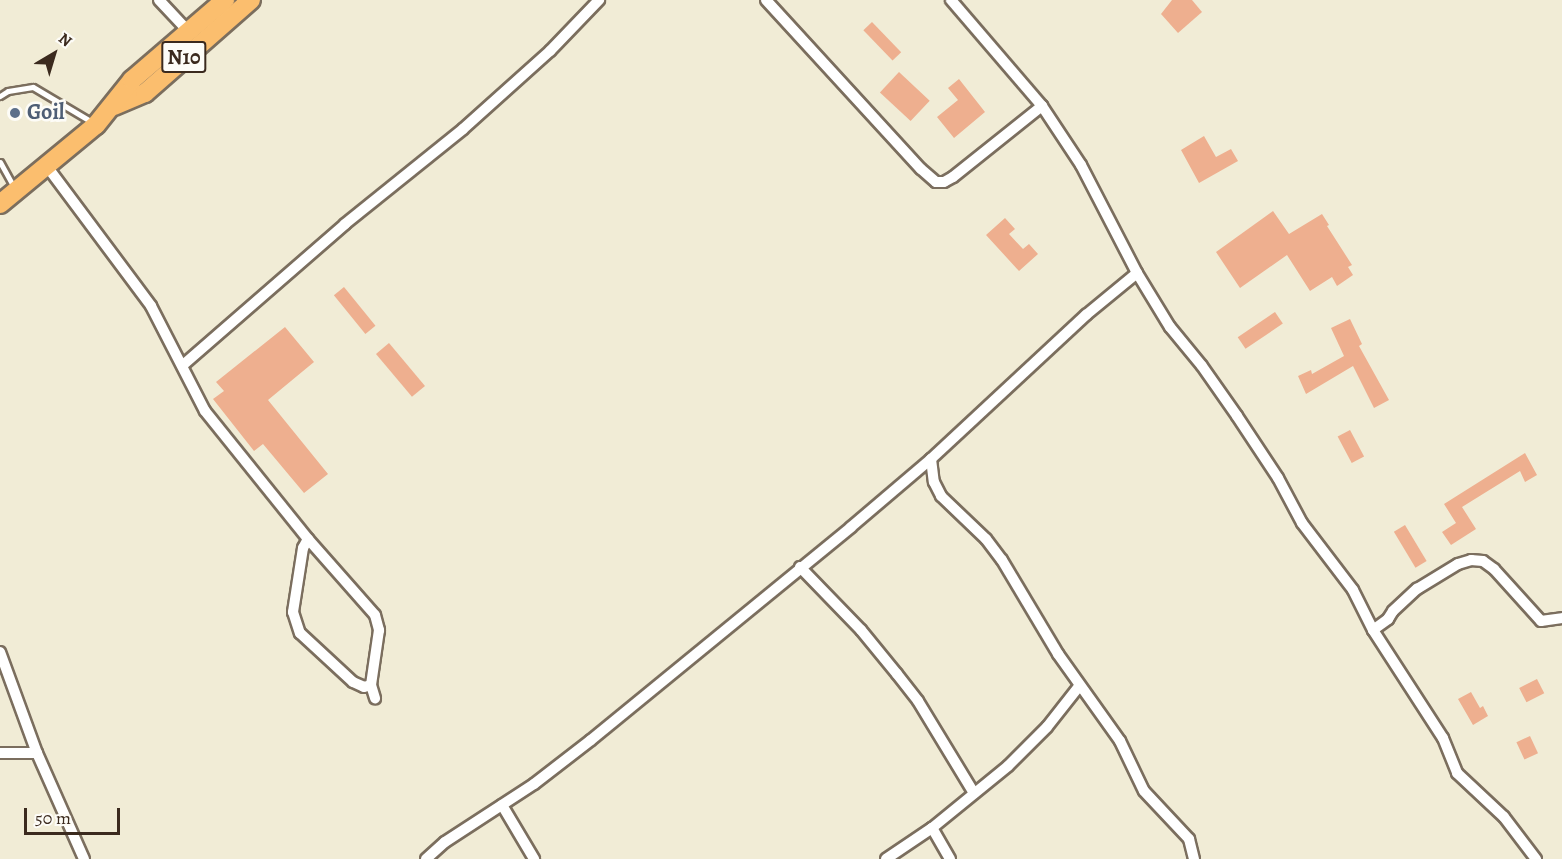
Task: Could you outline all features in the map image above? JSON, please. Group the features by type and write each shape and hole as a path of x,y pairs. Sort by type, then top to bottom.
{"highway":[{"name":"N10","path":"0,204 96,125 132,80 225,0"},
{"name":"N10","path":"112,106 145,93 252,0"}],"street":[{"path":"159,0 189,32"},
{"path":"183,365 345,224 471,121 550,51 599,0"},
{"path":"766,0 936,182 944,182 953,177 1042,106"},
{"path":"951,0 1042,106 1081,165 1137,273 1170,327 1237,416 1278,478 1302,523 1353,590 1373,630 1443,738 1457,773 1504,816 1536,859"},
{"path":"46,165 151,306 205,411 308,539 375,615 380,630 371,685 375,698"},
{"path":"426,859 445,842 534,784 591,740 930,459 1093,309 1137,273"},
{"path":"930,459 933,482 941,496 986,539 1002,560 1036,620 1120,741 1144,791 1189,840 1194,859"},
{"path":"308,539 303,548 293,612 300,633 353,682 364,687 371,685"},
{"path":"1373,630 1388,619 1393,611 1417,589 1458,564 1471,560 1483,561 1494,569 1541,621 1562,618"},
{"path":"800,567 861,630 897,674 974,792"},
{"path":"0,652 37,753 80,858"},
{"path":"886,859 932,828 1032,742 1080,685"},
{"path":"0,753 37,753"},
{"path":"502,805 534,859"},
{"path":"932,828 950,859"}],"lane":[{"path":"0,96 8,91 33,87 96,125"},
{"path":"0,162 15,191"}],"building":[{"path":"1172,0 1192,0 1202,12 1178,33 1161,14"},
{"path":"872,22 901,52 893,61 863,30"},
{"path":"899,72 930,101 911,121 880,92"},
{"path":"959,79 985,112 954,138 937,117 958,100 948,88"},
{"path":"1204,136 1216,157 1231,149 1238,161 1199,183 1181,150"},
{"path":"1273,211 1289,234 1322,214 1352,265 1348,267 1353,275 1337,286 1332,277 1310,291 1287,255 1240,288 1216,252"},
{"path":"1005,218 1015,229 1009,234 1023,249 1029,244 1038,254 1019,271 986,235"},
{"path":"344,287 375,326 365,334 334,295"},
{"path":"1275,312 1283,324 1246,349 1238,337"},
{"path":"1350,319 1362,344 1359,346 1389,400 1374,408 1353,366 1306,394 1298,376 1311,370 1312,374 1344,356 1331,328"},
{"path":"285,327 314,362 268,400 328,474 304,493 263,444 254,451 213,399 224,391 216,382"},
{"path":"389,343 425,386 412,397 376,354"},
{"path":"1350,430 1364,456 1352,463 1338,437"},
{"path":"1525,453 1537,475 1525,482 1520,471 1462,507 1476,529 1451,545 1442,532 1456,523 1444,504"},
{"path":"1405,525 1427,561 1415,568 1394,532"},
{"path":"1537,679 1544,693 1526,702 1519,688"},
{"path":"1471,692 1480,708 1483,706 1488,716 1473,725 1458,699"},
{"path":"1530,736 1538,753 1524,760 1516,742"}],"place":[{"name":"Goil","path":"15,113"}]}
